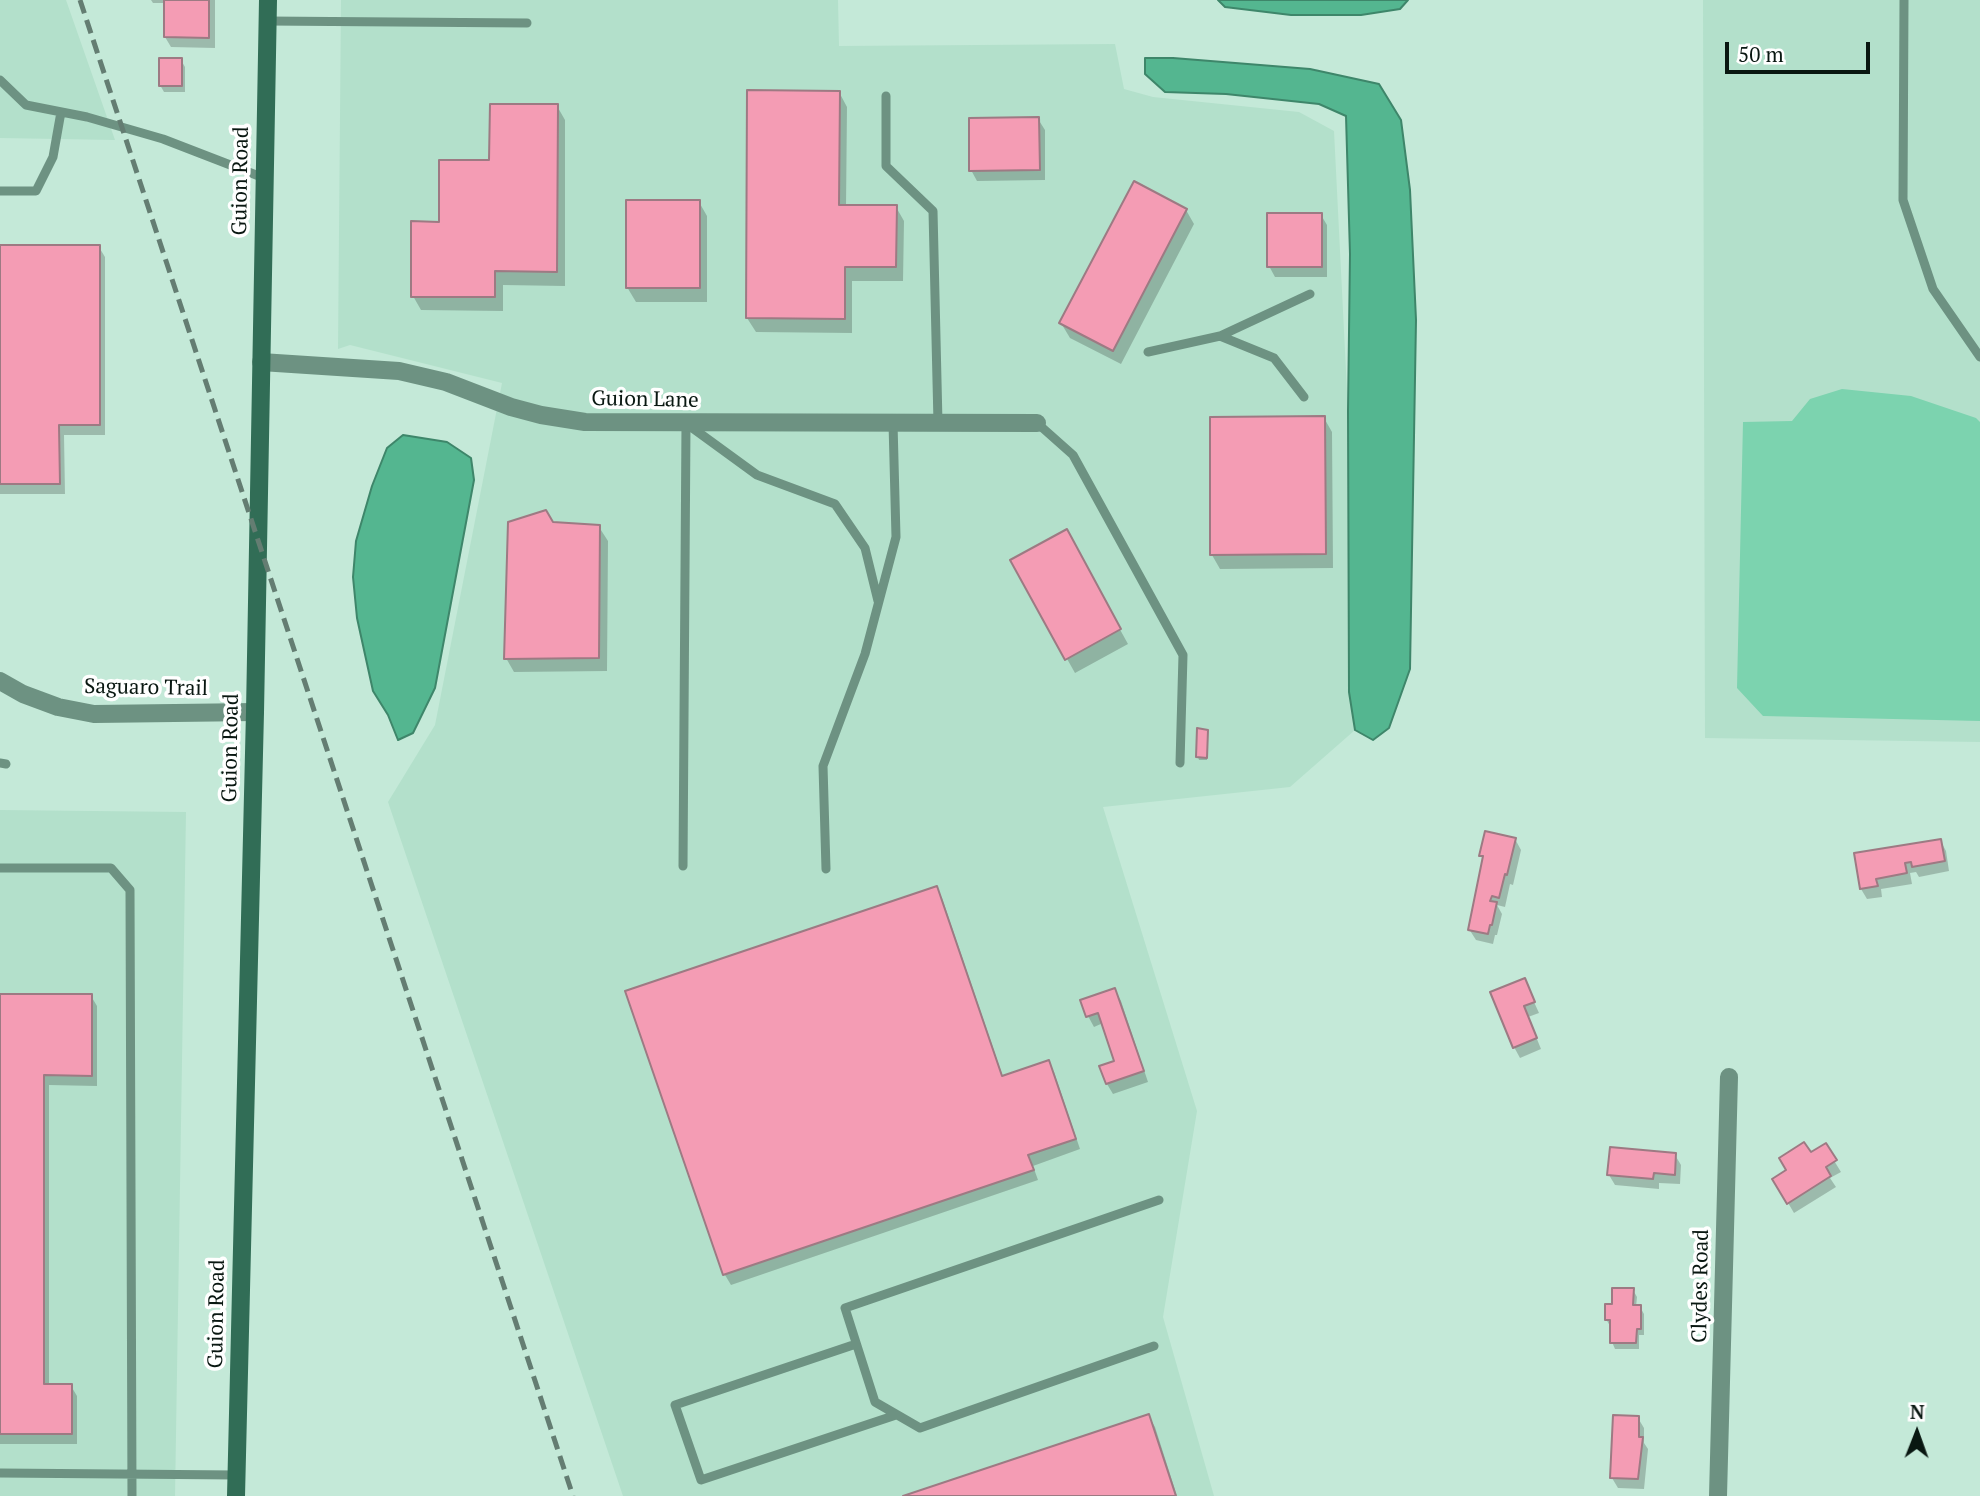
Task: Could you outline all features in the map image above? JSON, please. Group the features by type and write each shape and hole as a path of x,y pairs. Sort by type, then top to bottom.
{"street":[{"name":"Guion Road","path":"236,1496 255,712 268,0"},
{"name":"Guion Lane","path":"261,362 399,371 446,382 511,407 558,419 585,422 1037,423"},
{"name":"Saguaro Trail","path":"0,681 23,694 58,707 94,714 255,712"},
{"name":"Clydes Road","path":"1718,1496 1729,1077"}],"lane":[{"path":"1904,0 1903,200 1933,289 1980,357"},
{"path":"268,20 527,23"},
{"path":"0,80 26,105 87,117 163,139 264,178"},
{"path":"886,96 886,166 933,211 938,423"},
{"path":"0,191 36,191 53,157 61,112"},
{"path":"1148,352 1220,336 1310,294"},
{"path":"1220,336 1274,358 1304,397"},
{"path":"686,423 757,475 835,504 864,548 879,603"},
{"path":"683,866 686,423"},
{"path":"825,869 823,766 865,654 897,537 893,423"},
{"path":"1037,423 1073,455 1183,655 1180,763"},
{"path":"0,868 111,868 130,890 132,1496"},
{"path":"1154,1346 919,1428 875,1402 845,1308 1159,1200"},
{"path":"856,1344 676,1405 701,1480 897,1415"},
{"path":"0,1473 236,1475"}],"shaded area":[{"path":"0,0 66,0 115,140 0,138"},
{"path":"341,0 838,0 839,46 1115,44 1124,89 1153,97 1299,112 1334,131 1348,411 1349,692 1355,730 1290,787 1103,807 1197,1111 1163,1317 1214,1496 623,1496 388,802 435,725 502,383 350,345 338,349"},
{"path":"1218,0 1408,0 1400,9 1361,15 1291,15 1225,7"},
{"path":"1703,0 1980,0 1980,742 1705,738"},
{"path":"1145,58 1310,69 1379,84 1401,120 1410,190 1416,320 1410,669 1389,728 1373,740 1355,730 1349,692 1350,254 1346,116 1319,104 1226,94 1165,92 1145,74"},
{"path":"1842,389 1911,396 1976,418 1980,422 1980,721 1763,716 1737,688 1743,422 1792,421 1810,399"},
{"path":"403,435 447,442 471,458 474,480 435,688 413,733 398,740 388,715 373,691 357,618 353,577 356,541 372,486 387,448"},
{"path":"0,810 186,812 175,1496 0,1496"}],"building":[{"path":"164,0 209,0 209,38 164,37"},
{"path":"159,58 182,58 182,86 159,86"},
{"path":"747,90 840,91 839,205 897,205 896,267 845,267 845,319 746,318"},
{"path":"490,104 558,104 557,272 495,271 495,297 411,297 411,221 439,222 439,160 489,160"},
{"path":"1039,117 1040,170 969,171 969,118"},
{"path":"1134,181 1187,209 1113,351 1059,323"},
{"path":"626,200 700,200 700,288 626,288"},
{"path":"1267,213 1322,213 1322,267 1267,267"},
{"path":"0,245 100,245 100,425 59,425 60,484 0,484"},
{"path":"1325,416 1326,554 1210,555 1210,417"},
{"path":"546,510 553,522 600,525 599,658 504,659 508,522"},
{"path":"1067,529 1121,629 1065,660 1010,560"},
{"path":"1197,728 1208,730 1207,758 1196,757"},
{"path":"1485,831 1516,838 1499,898 1492,896 1490,901 1497,902 1488,934 1468,930 1483,856 1479,856"},
{"path":"1941,839 1945,861 1912,867 1911,862 1905,863 1907,873 1876,879 1878,886 1860,889 1854,853"},
{"path":"937,886 1002,1076 1049,1060 1076,1139 1028,1155 1034,1170 723,1275 625,991"},
{"path":"1525,978 1535,1002 1524,1006 1537,1038 1513,1048 1490,992"},
{"path":"1115,988 1144,1071 1106,1084 1099,1066 1114,1061 1098,1013 1086,1017 1080,1000"},
{"path":"0,994 92,994 92,1076 44,1075 44,1384 72,1384 72,1434 0,1434"},
{"path":"1804,1142 1811,1152 1826,1143 1837,1160 1826,1167 1831,1176 1787,1204 1772,1179 1786,1170 1779,1158"},
{"path":"1610,1147 1676,1153 1675,1175 1654,1173 1653,1179 1607,1175"},
{"path":"1612,1288 1634,1288 1633,1305 1641,1305 1641,1329 1637,1329 1636,1343 1610,1343 1610,1320 1605,1320 1605,1304 1612,1304"},
{"path":"1149,1414 1176,1496 903,1496"},
{"path":"1613,1415 1639,1416 1639,1437 1643,1437 1638,1479 1610,1478"}],"railway":[{"path":"80,0 573,1496"}]}
